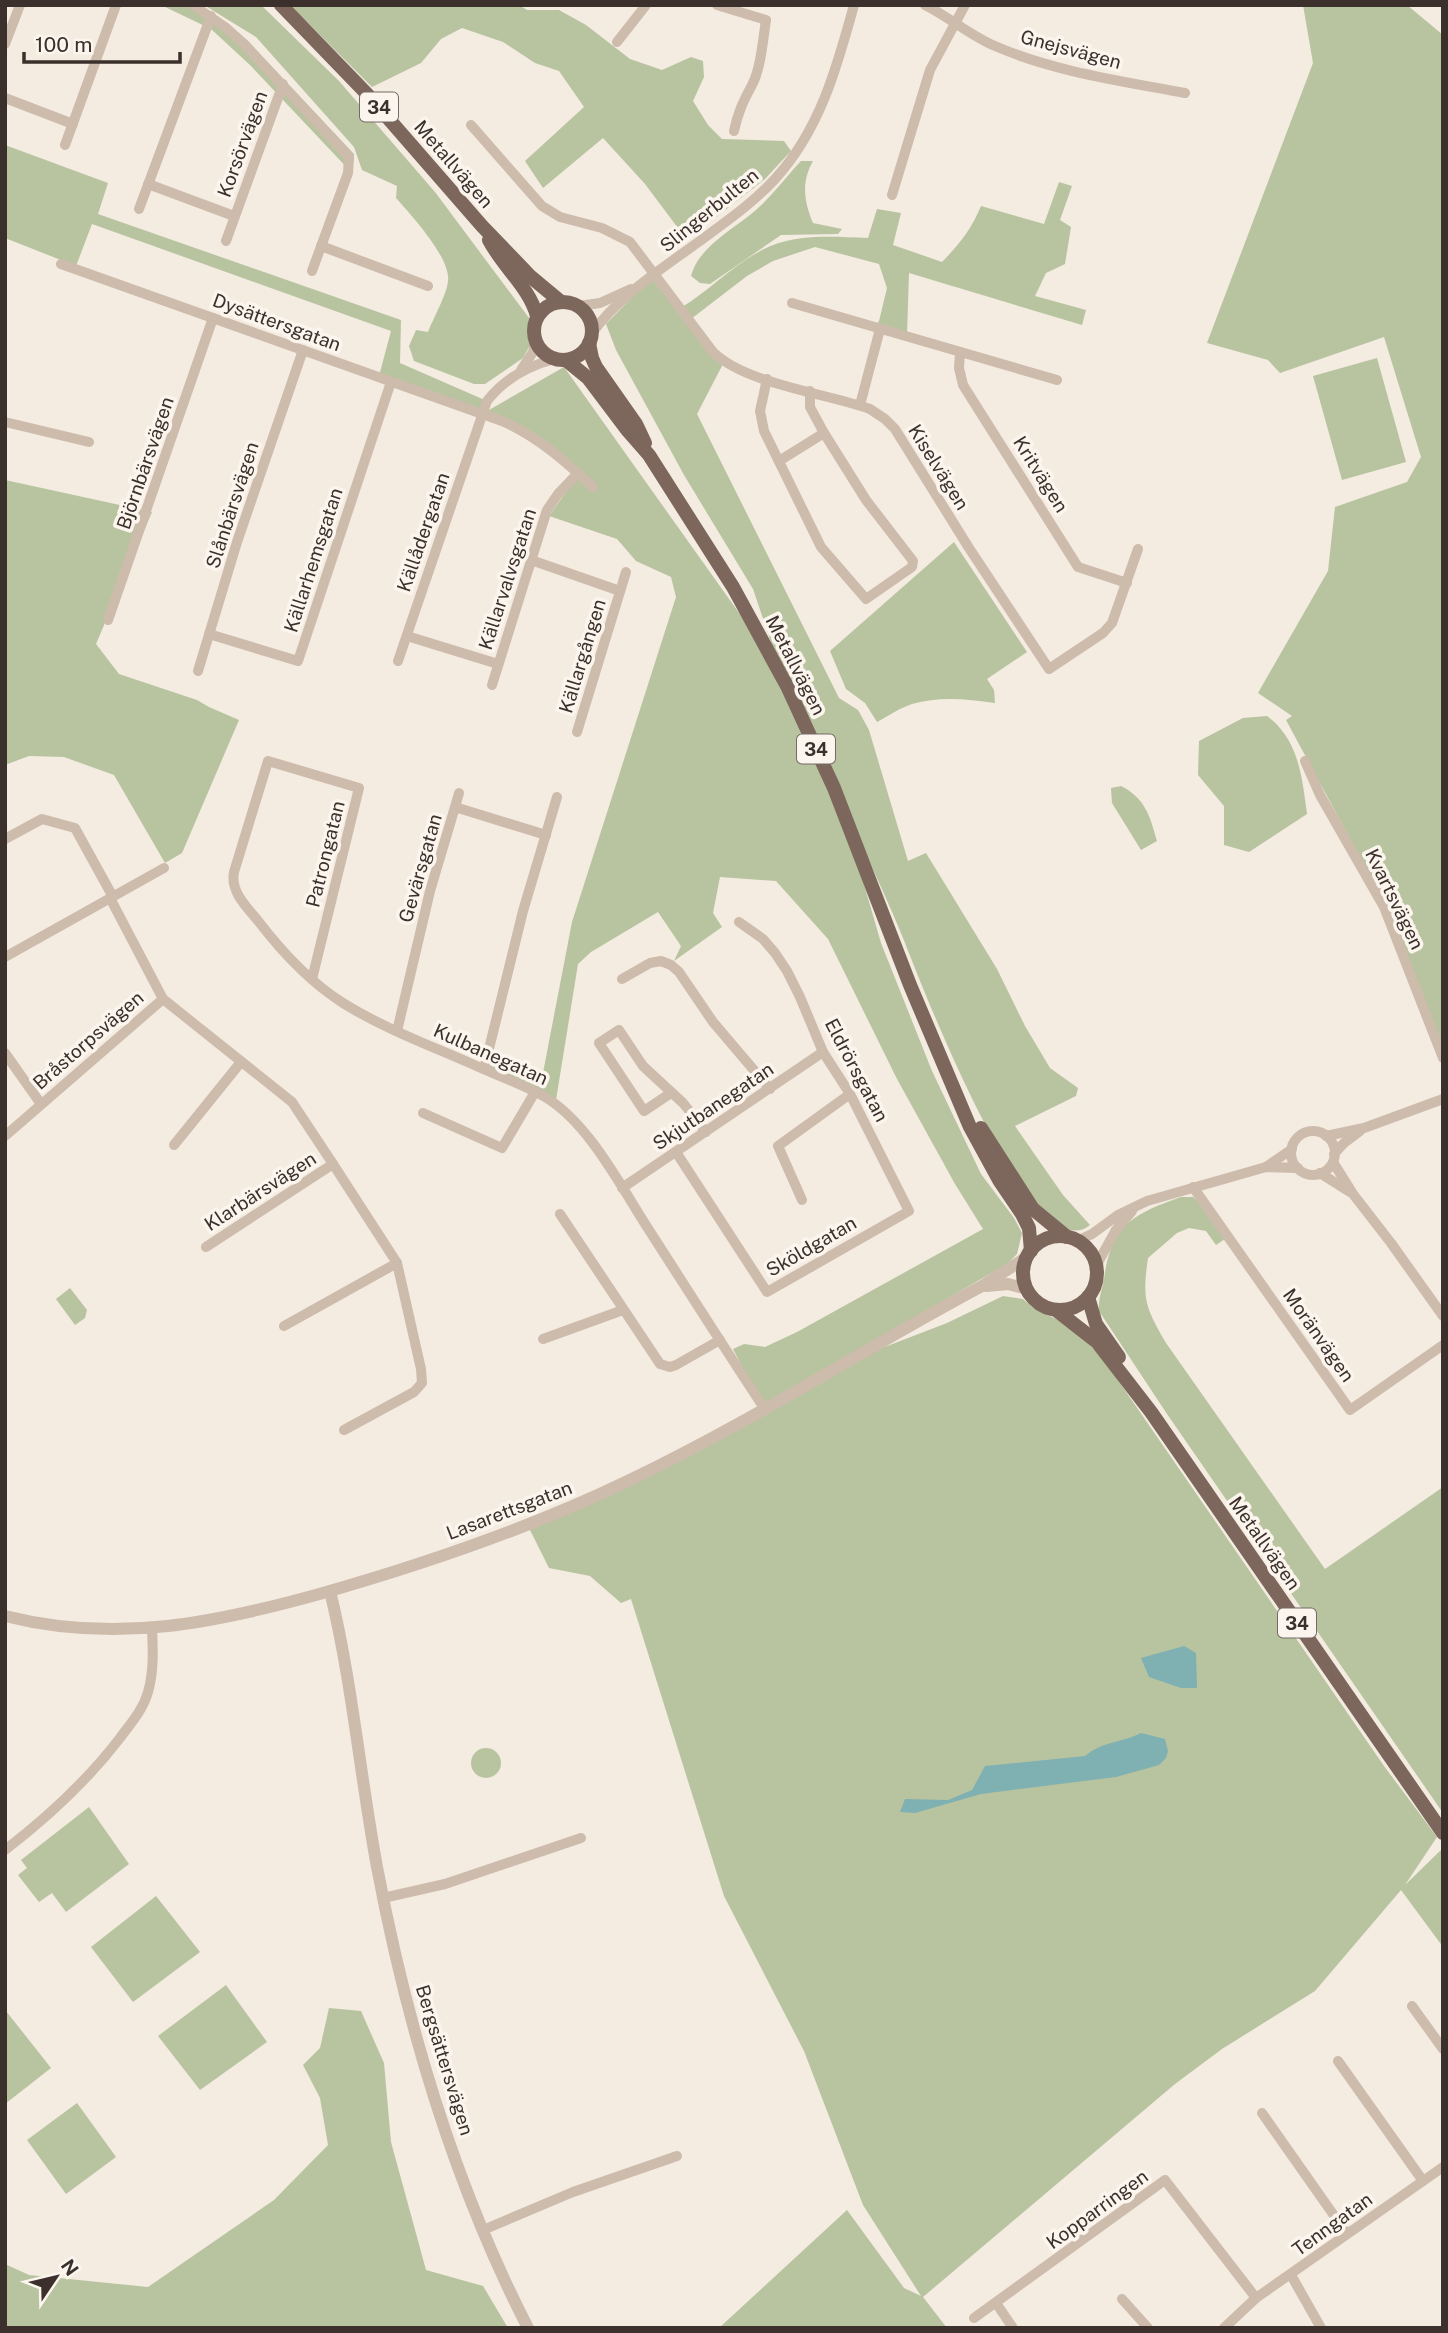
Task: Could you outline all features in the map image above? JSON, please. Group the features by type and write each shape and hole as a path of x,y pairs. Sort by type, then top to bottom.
{"main road":[{"name":"Metallvägen","path":"281,5 367,94 482,226 531,277 561,302 579,306 590,321 592,358 596,367 636,424 649,454 733,587 788,688 834,788 943,1063 986,1157 1027,1223 1031,1236 1029,1254"},
{"name":"Metallvägen","path":"482,226 504,264 527,292 537,316 533,329 536,342 543,353 560,360 588,378 649,454"},
{"path":"537,316 547,306 561,302"},
{"path":"560,360 577,356 591,338"},
{"name":"Metallvägen","path":"943,1063 1024,1197 1042,1218 1072,1239"},
{"path":"1029,1254 1047,1239 1072,1239"},
{"name":"34","path":"1072,1239 1091,1254 1096,1266"},
{"name":"34","path":"1029,1254 1023,1270 1027,1289 1039,1303 1056,1310"},
{"path":"1056,1310 1073,1307 1088,1297 1096,1279 1096,1266"},
{"name":"Metallvägen","path":"1088,1297 1096,1324 1151,1412"},
{"name":"Metallvägen","path":"1056,1310 1097,1342 1151,1412 1443,1833"}],"street":[{"path":"5,44 20,5"},
{"path":"65,145 116,5"},
{"path":"193,5 211,16 244,44 349,157 348,173 312,271"},
{"path":"617,43 646,5"},
{"path":"717,5 766,20 752,85 741,104 734,131"},
{"name":"Slingerbulten","path":"591,338 606,316 644,282 750,203 788,162 809,131 829,88 854,5"},
{"name":"Gnejsvägen","path":"925,5 995,46 1021,55 1097,76 1185,93"},
{"path":"892,195 930,70 965,5"},
{"path":"139,209 211,16"},
{"name":"Korsörvägen","path":"226,241 283,84"},
{"path":"5,98 73,124"},
{"name":"Kiselvägen","path":"471,125 542,206 560,217 601,228 622,237 635,248 713,352 723,361 739,370 860,405 880,414 895,429 1049,669 1108,628 1115,618 1127,583"},
{"name":"Korsörvägen","path":"148,184 234,216"},
{"path":"321,246 428,286"},
{"name":"Dysättersgatan","path":"61,264 511,425 535,438 593,488"},
{"name":"Slingerbulten","path":"579,306 600,303 644,282"},
{"path":"792,303 1057,380"},
{"name":"Björnbärsvägen","path":"108,620 213,318"},
{"path":"860,405 880,329"},
{"path":"519,373 533,352 536,342"},
{"name":"Slånbärsvägen","path":"198,671 237,542 303,350"},
{"name":"Kritvägen","path":"960,353 959,368 963,384 1078,566 1127,583"},
{"path":"482,414 489,398 519,373 534,365 560,360"},
{"path":"767,379 761,398 761,421 821,547 866,599 912,567 913,561 866,500 824,433 810,407 810,391"},
{"name":"Källarhemsgatan","path":"209,634 298,661 391,382"},
{"name":"Källådergatan","path":"398,662 482,414"},
{"path":"5,422 89,442"},
{"path":"779,461 824,433"},
{"name":"Källarvalvsgatan","path":"492,685 547,510 578,473"},
{"path":"1127,583 1138,549"},
{"name":"Källargången","path":"531,561 620,591"},
{"name":"Källargången","path":"578,732 626,572"},
{"name":"Källarvalvsgatan","path":"407,636 498,664"},
{"name":"Patrongatan","path":"268,761 359,788 312,979"},
{"name":"Kulbanegatan","path":"268,761 234,872 233,884 238,895 268,934 312,979 342,1002 397,1031 535,1092 561,1108 574,1120 622,1188 764,1408"},
{"name":"Kvartsvägen","path":"1305,761 1320,794 1384,907 1443,1058"},
{"path":"455,807 459,793"},
{"path":"484,1069 523,911 557,797"},
{"name":"Gevärsgatan","path":"397,1031 430,891 455,807 546,835"},
{"name":"Klarbärsvägen","path":"5,839 42,819 75,828 163,999 292,1102 397,1263 422,1383 414,1392 344,1430"},
{"path":"5,957 164,868"},
{"name":"Eldrörsgatan","path":"738,922 749,928 775,953 800,997 823,1052 849,1094 909,1211"},
{"path":"622,979 650,963 661,961 671,965 679,972 713,1022 771,1089"},
{"name":"Bråstorpsvägen","path":"5,1136 163,999"},
{"path":"671,1093 644,1111 599,1043 619,1030 643,1066 683,1103 706,1132"},
{"name":"Skjutbanegatan","path":"622,1188 823,1052"},
{"path":"5,1053 41,1104"},
{"path":"174,1145 241,1062"},
{"path":"423,1113 502,1148 535,1092"},
{"path":"802,1200 778,1146 849,1094"},
{"path":"1266,1167 1292,1149 1298,1138 1306,1133 1315,1132 1326,1136 1364,1128 1443,1099"},
{"path":"1292,1149 1292,1157 1298,1168 1307,1174 1320,1173 1326,1170 1344,1143 1364,1128"},
{"path":"1326,1136 1333,1146 1334,1158 1353,1194 1375,1220 1443,1316"},
{"name":"Sköldgatan","path":"676,1152 767,1292 909,1211"},
{"name":"Klarbärsvägen","path":"206,1247 333,1164"},
{"path":"1072,1239 1092,1234 1118,1215 1147,1201 1266,1167 1298,1168"},
{"path":"1320,1173 1353,1194"},
{"name":"Moränvägen","path":"1194,1187 1350,1410 1443,1345"},
{"path":"1096,1266 1116,1230 1135,1207"},
{"path":"560,1214 657,1362 664,1366 676,1365 720,1340"},
{"name":"Lasarettsgatan","path":"5,1616 62,1627 152,1629 231,1616 330,1591 469,1548 571,1507 671,1460 982,1286 1029,1254"},
{"path":"284,1326 397,1263"},
{"name":"Lasarettsgatan","path":"982,1286 1008,1284 1027,1289"},
{"path":"543,1339 623,1310"},
{"name":"Bergsättersvägen","path":"330,1591 342,1646 383,1898 404,1996 454,2155 482,2230 528,2328"},
{"path":"5,1850 71,1795 138,1713 151,1678 152,1629"},
{"path":"383,1898 457,1881 581,1838"},
{"path":"1412,2006 1443,2049"},
{"path":"1338,2061 1423,2181"},
{"path":"1262,2113 1347,2234"},
{"path":"482,2230 573,2192 677,2156"},
{"name":"Tenngatan","path":"1321,2328 1291,2275 1443,2167"},
{"name":"Kopparringen","path":"974,2318 1165,2180 1256,2298"},
{"path":"1224,2328 1256,2298 1291,2275"},
{"path":"1122,2299 1148,2328"},
{"path":"996,2303 1013,2328"}],"green space":[{"path":"161,5 193,5 248,41 354,154 352,173 250,65 211,29"},
{"path":"204,5 261,5 339,81 435,192 529,318 534,338 523,358 485,384 474,384 414,361 409,346 416,330 428,332 447,286 447,272 437,249 396,198 397,186 362,170 354,147 256,37"},
{"path":"290,5 519,5 527,10 559,10 586,25 630,59 662,70 691,57 703,61 704,77 693,101 708,125 722,139 784,141 791,151 765,179 687,240 645,184 603,138 543,188 525,161 584,107 559,71 535,63 503,42 462,28 441,39 421,63 372,87"},
{"path":"1303,5 1407,5 1443,35 1443,1057 1383,900 1286,720 1292,716 1258,693 1328,571 1335,507 1407,482 1421,457 1384,337 1280,373 1268,360 1207,343 1313,63"},
{"path":"5,145 108,183 98,214 401,320 400,363 487,401 482,414 564,367 781,672 753,589 684,475 616,350 606,324 655,274 682,307 741,263 775,245 814,237 868,238 877,209 901,213 893,245 942,262 974,222 981,206 1044,224 1059,182 1072,186 1060,220 1071,227 1065,264 1046,273 1035,296 1086,310 1082,325 909,273 907,335 875,327 887,288 879,264 815,247 773,261 747,276 691,319 724,362 697,414 839,698 858,710 869,730 908,861 926,853 997,969 1025,1026 1050,1068 1078,1088 1076,1096 1015,1126 1063,1195 1090,1225 1066,1229 1038,1206 1009,1166 980,1114 837,791 881,943 932,1071 981,1174 1022,1233 1017,1254 1007,1264 943,1301 856,1358 947,1323 1003,1296 1023,1299 1032,1307 1056,1319 1081,1336 1102,1357 1384,1766 1437,1837 1405,1885 1443,1848 1443,1947 1401,1890 1315,1991 1222,2049 1175,2084 923,2297 947,2328 719,2328 847,2210 904,2288 921,2296 863,2205 804,2051 724,1896 631,1599 621,1603 590,1576 549,1568 528,1526 763,1407 733,1349 744,1344 765,1347 797,1332 983,1229 897,1079 828,939 776,881 720,877 713,913 722,927 674,961 681,946 658,912 591,952 578,964 556,1100 489,1069 491,1056 542,1078 572,922 676,597 671,577 636,561 617,539 549,516 578,475 546,444 379,376 391,331 92,224 76,266 5,238"},
{"path":"801,161 813,161 805,192 813,223 842,229 838,234 781,235 710,284 700,283 691,276 695,265 709,247 762,205"},
{"path":"1377,358 1406,462 1342,480 1313,376"},
{"path":"5,480 152,512 96,644 119,674 197,700 239,720 182,853 165,863 114,775 64,757 29,756 5,765"},
{"path":"954,542 1027,652 987,679 994,690 995,703 953,699 922,701 877,722 865,703 846,689 830,651"},
{"path":"1267,716 1286,736 1297,760 1307,814 1249,852 1224,845 1224,806 1198,775 1199,741 1243,718"},
{"path":"1121,786 1141,802 1157,841 1141,850 1112,803 1111,788"},
{"path":"1181,1197 1193,1197 1201,1204 1225,1239 1216,1245 1206,1231 1189,1228 1177,1233 1148,1258 1145,1284 1149,1311 1166,1343 1325,1569 1443,1487 1443,1813 1167,1414 1099,1311 1107,1261 1119,1234 1137,1216"},
{"path":"70,1288 87,1310 85,1318 75,1325 56,1299"},
{"path":"486,1748 496,1753 501,1763 496,1773 486,1778 476,1773 471,1763 476,1753"},
{"path":"89,1807 129,1864 66,1912 52,1893 39,1902 18,1875 27,1868 21,1860"},
{"path":"156,1896 200,1952 133,2002 91,1947"},
{"path":"226,1985 267,2042 200,2090 158,2036"},
{"path":"329,2008 361,2011 384,2063 391,2142 426,2270 483,2286 508,2328 5,2328 5,2264 29,2275 148,2287 274,2200 328,2145 320,2098 303,2065 320,2048"},
{"path":"5,2012 51,2068 5,2104"},
{"path":"77,2103 116,2157 66,2194 27,2140"}],"water":[{"path":"1184,1646 1196,1653 1197,1688 1181,1688 1149,1677 1141,1658"},
{"path":"1141,1733 1165,1739 1168,1751 1166,1758 1159,1765 1116,1777 981,1794 915,1813 900,1812 905,1799 948,1800 972,1790 985,1766 1085,1756 1099,1747"}]}
